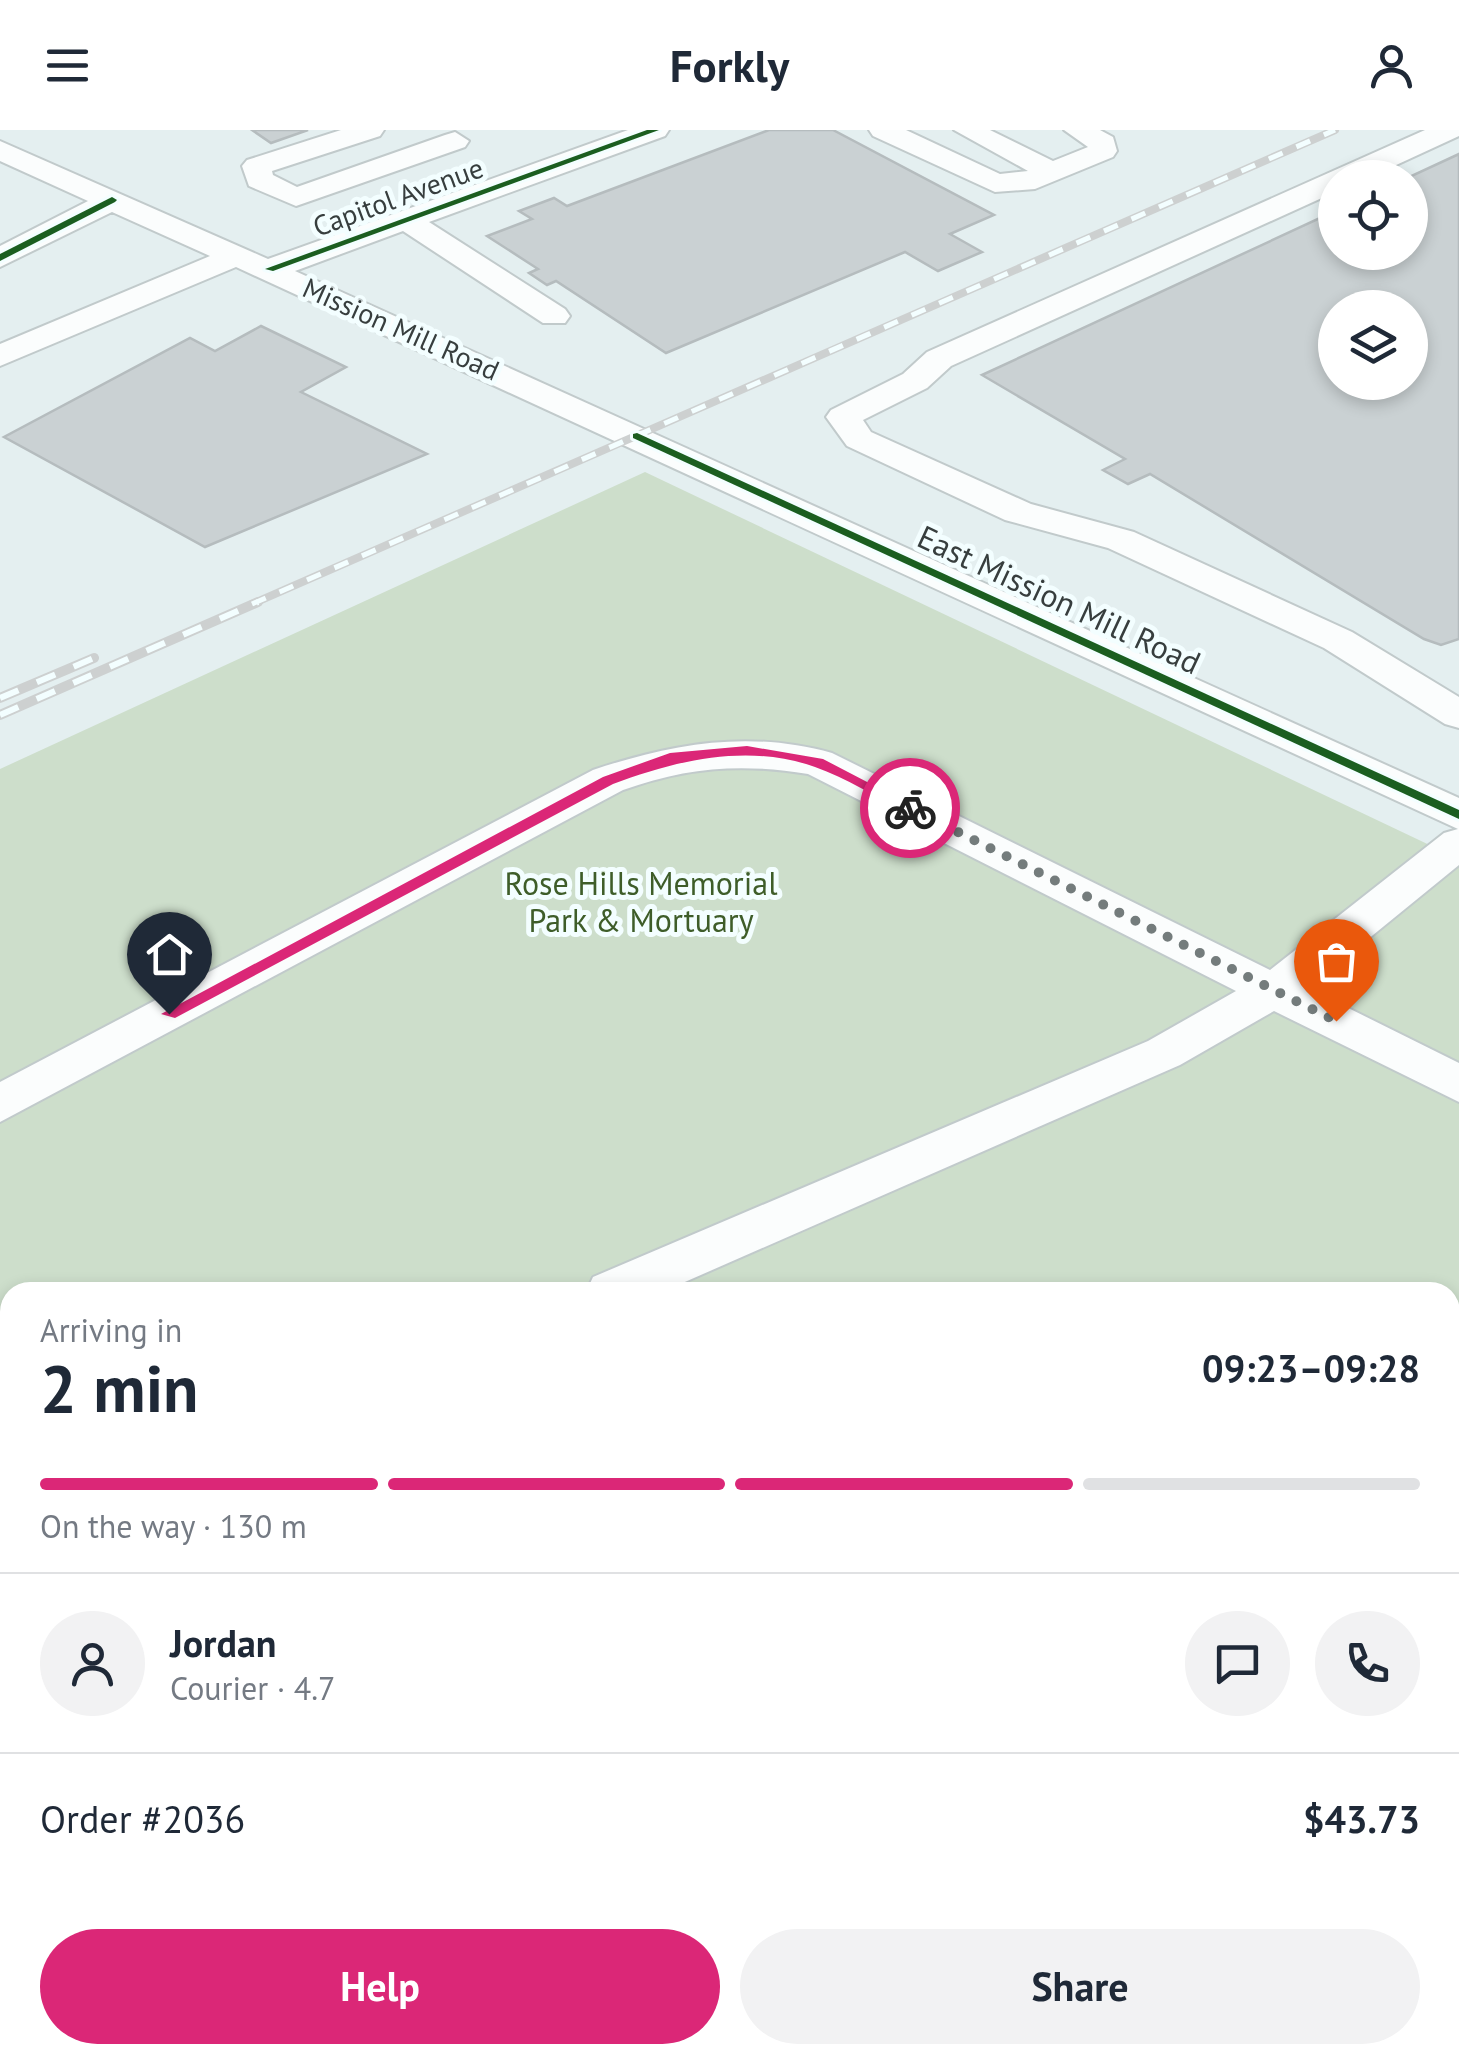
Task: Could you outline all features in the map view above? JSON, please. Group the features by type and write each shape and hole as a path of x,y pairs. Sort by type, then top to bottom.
{"street":[{"path":"370,130 257,166 259,180 296,197 464,146 522,178"},
{"name":"Capitol Avenue","path":"270,269 655,130"},
{"path":"882,130 983,181 1012,185 1104,151 1099,140 1078,130"},
{"path":"968,130 1053,172"},
{"path":"1383,160 1450,130"},
{"name":"Mission Mill Road","path":"0,150 637,436"},
{"path":"0,186 41,168"},
{"path":"1318,189 939,358 915,381 843,416 860,439 1000,504 1121,540 1338,640 1459,715"},
{"path":"0,258 112,200"},
{"path":"406,220 554,316"},
{"path":"0,356 238,255"},
{"name":"East Mission Mill Road","path":"637,436 1459,815"},
{"path":"0,1104 608,780 670,758 747,750 818,762 1459,1084"},
{"path":"635,1282 1164,1053 1275,990 1459,843"}],"green space":[{"name":"Rose Hills Memorial Park & Mortuary","path":"645,472 1459,859 1459,1282 0,1282 0,769"}],"building":[{"path":"252,130 308,130 271,143"},
{"path":"769,130 833,130 994,215 950,234 982,252 938,271 905,252 666,353 556,281 547,285 529,273 538,269 487,236 532,219 519,211 554,198 567,206"},
{"path":"1459,154 1459,639 1441,645 1424,639 1150,474 1128,484 1103,470 1125,459 982,375 1318,219 1318,270 1428,270 1428,168"},
{"path":"261,326 346,367 301,392 427,454 205,547 4,437 190,338 215,351"}],"railway":[{"path":"252,604 1335,130"},
{"path":"0,715 258,602"},
{"path":"0,698 94,658"}],"cycle path":[{"path":"270,269 655,130"},
{"path":"0,258 112,200"},
{"path":"637,436 1459,815"}],"way so far":[{"path":"910,808 1336,1021"}],"route":[{"path":"169,1014 608,780 670,758 747,750 818,762 910,808"}]}
